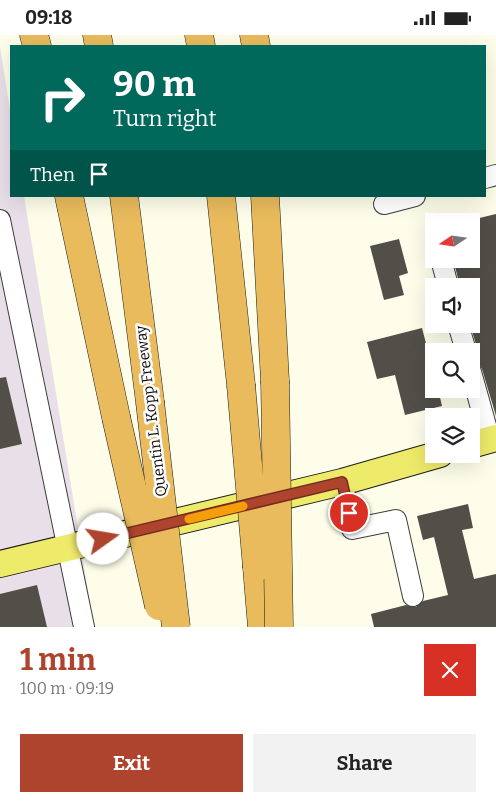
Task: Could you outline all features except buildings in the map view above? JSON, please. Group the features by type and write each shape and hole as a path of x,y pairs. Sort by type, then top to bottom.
{"highway":[{"path":"69,197 116,417 164,627"},
{"name":"Quentin L. Kopp Freeway","path":"124,197 176,627"},
{"path":"221,197 241,385 262,627"},
{"path":"265,197 275,381 279,627"}],"main road":[{"path":"0,564 342,482 425,458"}],"street":[{"path":"384,204 411,197"},
{"path":"0,220 66,548 84,627"},
{"path":"477,398 486,441"},
{"path":"342,482 352,529 396,519 413,596"}],"shaded area":[{"path":"0,47 10,110 10,197 24,197 94,627 0,627"}],"slow traffic":[{"path":"189,519 243,506"}],"route":[{"path":"103,539 342,482 349,513"}]}
